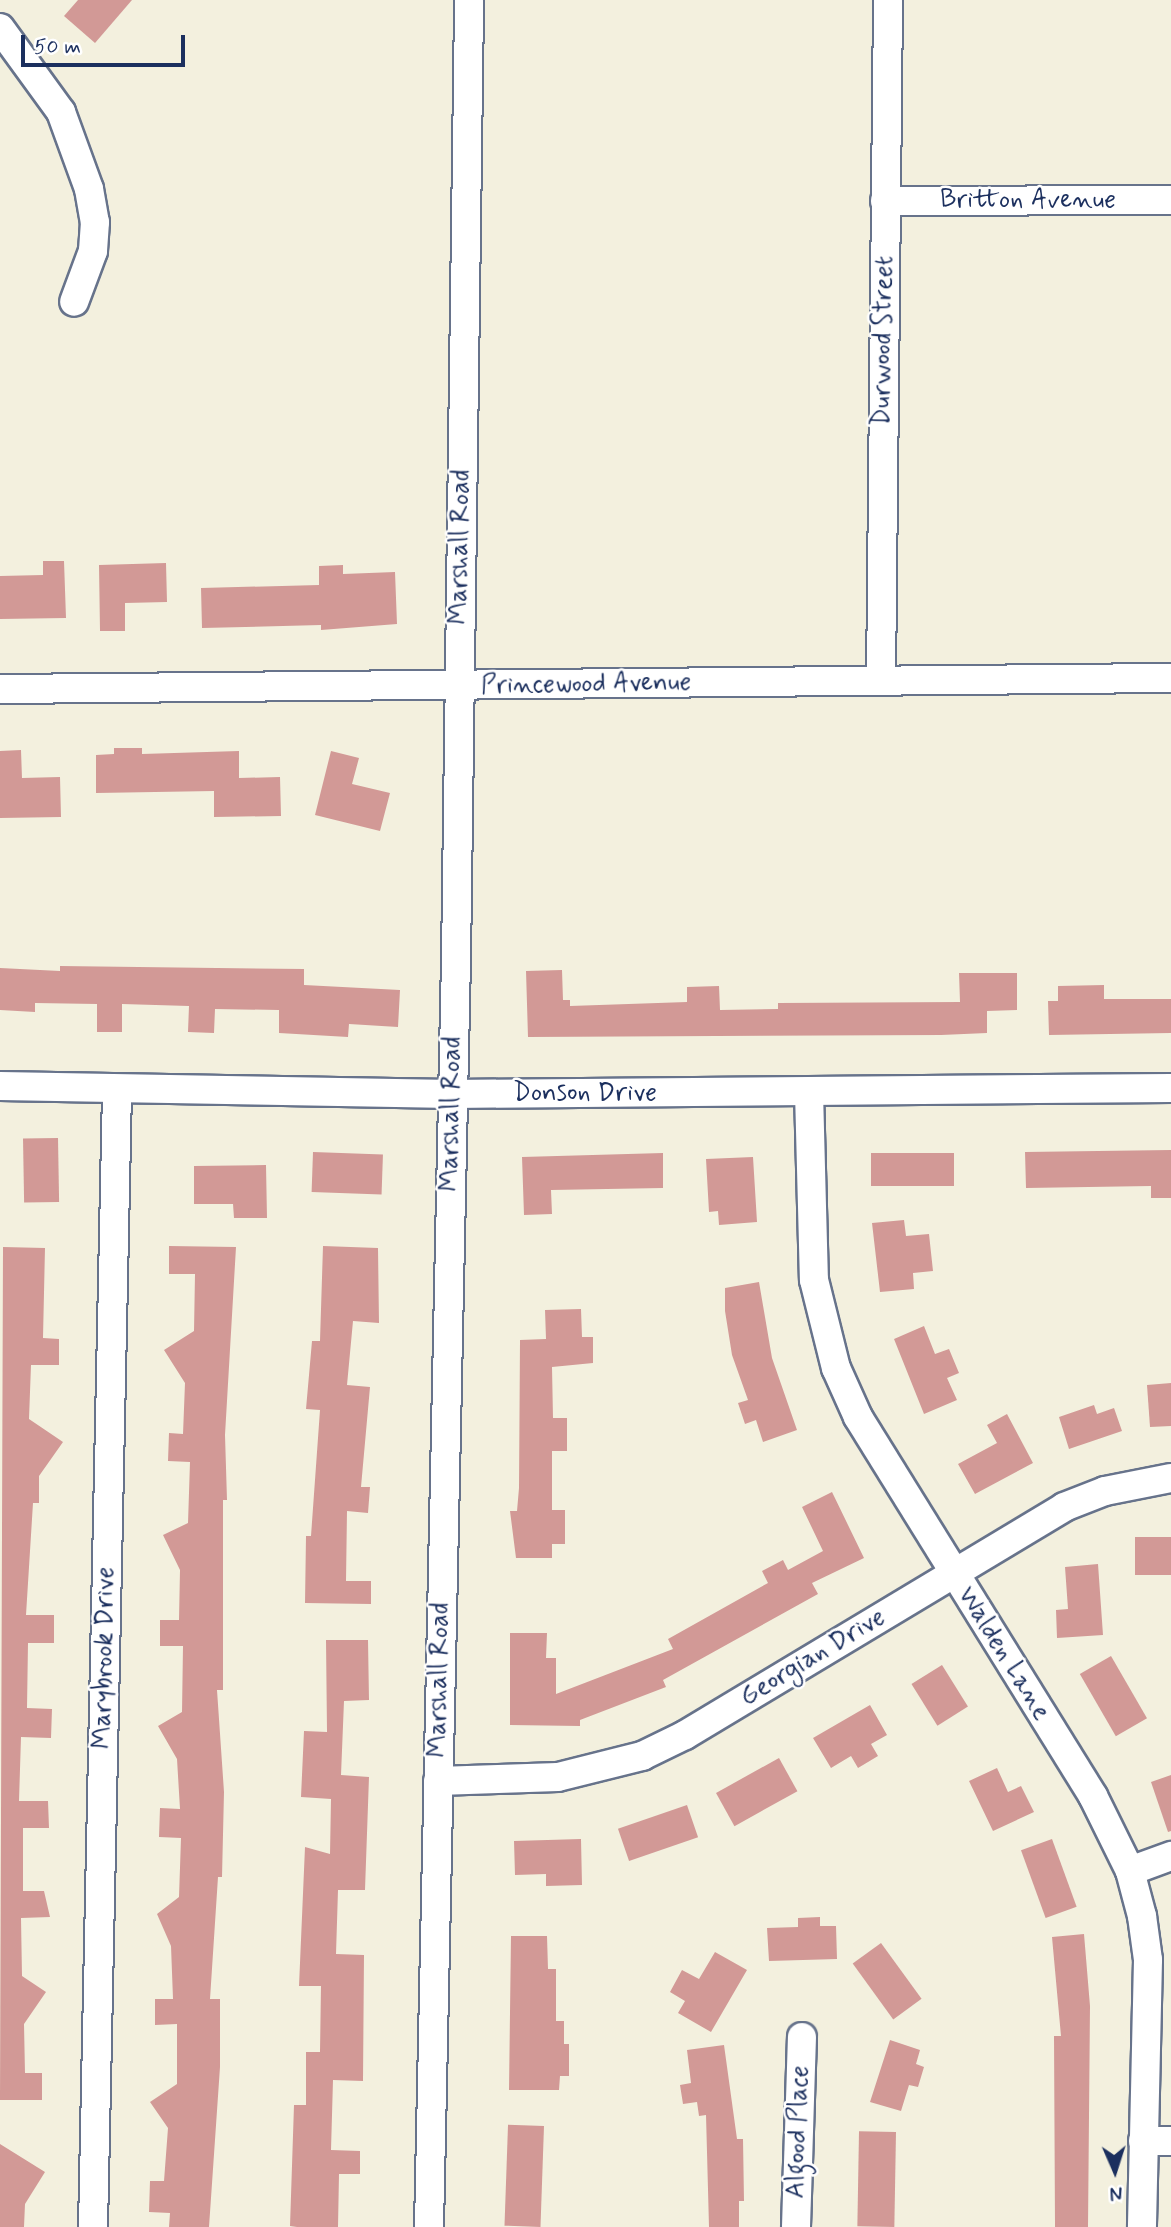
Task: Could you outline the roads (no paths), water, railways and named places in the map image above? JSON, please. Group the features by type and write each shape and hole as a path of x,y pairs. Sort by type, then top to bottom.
{"street":[{"name":"Marshall Road","path":"429,2227 452,1094 469,0"},
{"name":"Durwood Street","path":"881,681 888,0"},
{"path":"0,28 61,112 89,189 95,222 93,251 74,302"},
{"name":"Britton Avenue","path":"886,201 1171,200"},
{"name":"Princewood Avenue","path":"0,689 459,687 1171,678"},
{"name":"Donson Drive","path":"0,1086 452,1094 1171,1088"},
{"name":"Marybrook Drive","path":"93,2227 117,1089"},
{"name":"Walden Lane","path":"809,1092 810,1226 824,1328 858,1417 952,1573 1093,1796 1130,1871 1148,1960 1142,2227"},
{"name":"Georgian Drive","path":"438,1781 558,1777 642,1756 757,1693 1064,1507 1105,1491 1171,1478"},
{"path":"1130,1871 1171,1856"},
{"name":"Algood Place","path":"796,2227 802,2037"},
{"path":"1143,2141 1171,2141"}]}
